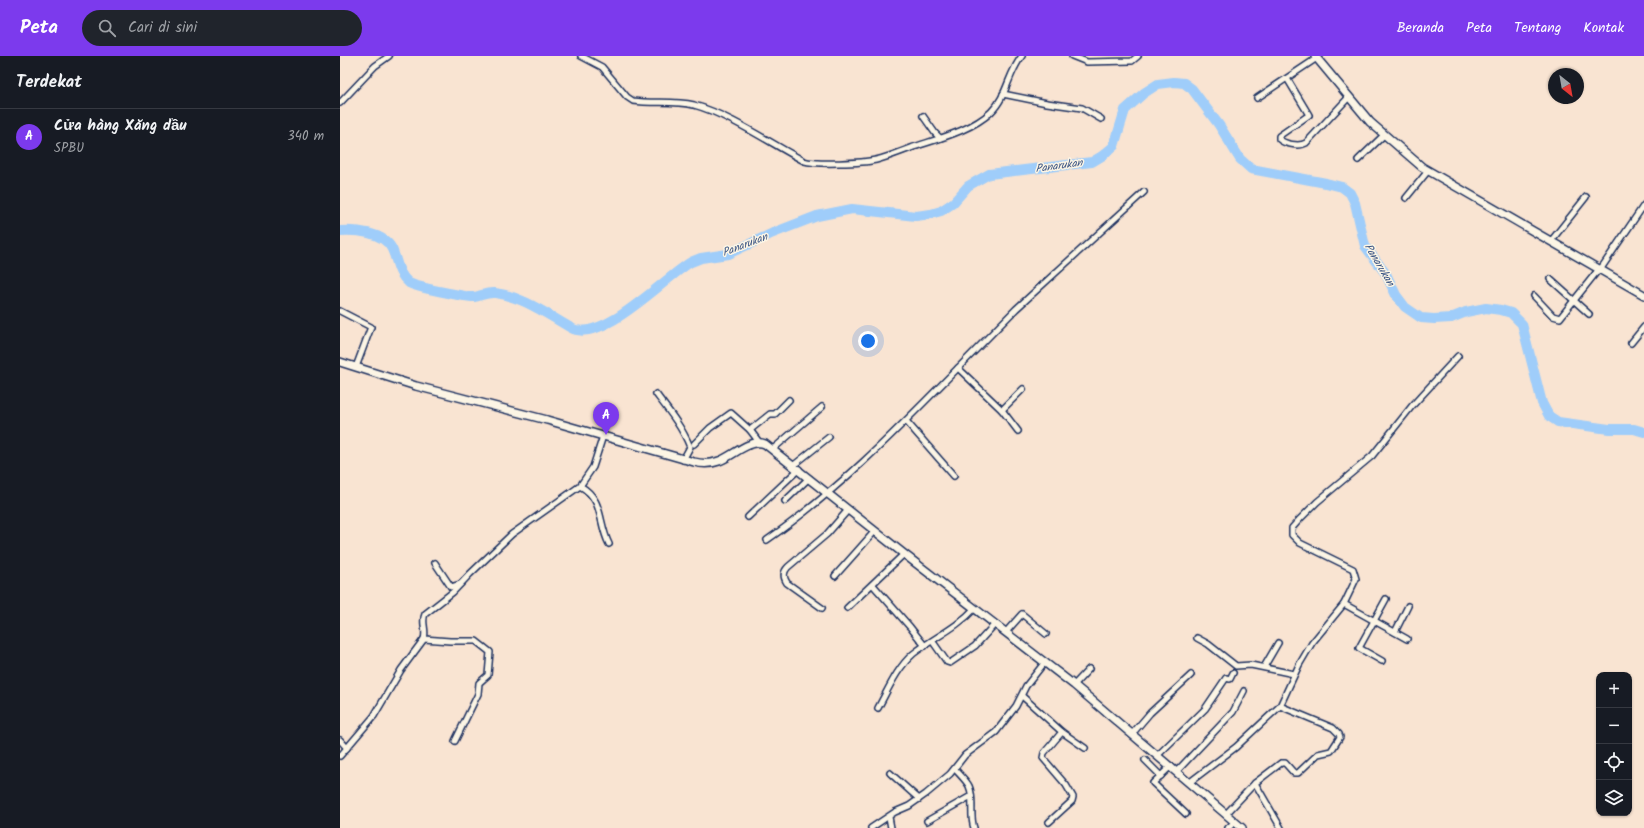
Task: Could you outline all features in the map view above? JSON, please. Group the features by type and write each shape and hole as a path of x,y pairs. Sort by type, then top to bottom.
{"street":[{"path":"340,103 375,66 389,56"},
{"path":"581,56 602,67 627,97 633,101 676,102 706,109 810,163 876,160 940,138 982,118 995,108 1003,94 1013,69 1022,56"},
{"path":"1072,56 1086,62 1132,61 1138,56"},
{"path":"1257,98 1288,80 1316,57 1349,98 1384,135 1428,171 1644,295"},
{"path":"1288,80 1309,115 1279,136 1279,139 1282,142 1301,145 1306,143 1349,98"},
{"path":"1003,94 1082,108 1101,119"},
{"path":"923,116 935,134 940,138"},
{"path":"1358,160 1384,135"},
{"path":"1406,198 1428,171"},
{"path":"767,540 804,513 906,421 1016,309 1144,192"},
{"path":"1551,241 1586,197"},
{"path":"1534,296 1558,318 1561,317 1600,269 1644,205"},
{"path":"1550,279 1589,314"},
{"path":"340,311 371,327 356,367"},
{"path":"1631,344 1644,327"},
{"path":"1190,782 1236,747 1280,706 1294,674 1312,643 1344,604 1356,579 1353,570 1300,543 1292,535 1292,528 1317,502 1372,456 1412,406 1458,356"},
{"path":"340,362 404,383 603,436 683,460 700,463 715,462 759,442"},
{"path":"958,368 1002,410 1018,431"},
{"path":"1002,410 1023,389"},
{"path":"656,394 679,425 688,442 690,447 683,460"},
{"path":"750,430 770,414 775,414 789,400"},
{"path":"773,449 822,407"},
{"path":"694,444 710,428 731,413 738,417 759,442 764,443 773,449 904,554 1074,685 1190,782 1242,828"},
{"path":"906,421 954,476"},
{"path":"340,756 374,716 396,677 424,639 426,634 423,619 425,614 461,584 512,534 580,486 593,467 603,436"},
{"path":"748,517 796,467 829,437"},
{"path":"785,501 809,478"},
{"path":"580,486 590,493 596,501 601,514 602,529 609,544"},
{"path":"822,608 787,583 784,578 784,574 791,564 827,534 848,510"},
{"path":"835,576 875,531"},
{"path":"847,608 904,554"},
{"path":"435,563 451,587 461,584"},
{"path":"873,585 925,646"},
{"path":"1382,661 1359,648 1386,599"},
{"path":"1344,604 1407,639"},
{"path":"1395,632 1408,606"},
{"path":"878,708 901,668 914,654 963,620 974,608"},
{"path":"1006,632 1022,614 1046,634"},
{"path":"932,642 947,662 950,663 975,646 995,624"},
{"path":"1197,638 1208,644 1236,666 1244,664 1294,674"},
{"path":"424,639 476,641 490,652 488,676 479,683 478,694 455,741"},
{"path":"1264,667 1278,643"},
{"path":"870,828 918,799 955,769 964,755 996,732 1016,706 1026,686 1045,662"},
{"path":"1074,685 1089,669"},
{"path":"1158,755 1198,717 1225,679 1230,679 1233,673"},
{"path":"1132,734 1150,713 1191,674"},
{"path":"1177,771 1233,712 1244,691"},
{"path":"1022,696 1062,732 1085,748"},
{"path":"1226,814 1255,783 1283,762 1294,773 1299,772 1318,754 1331,751 1340,737 1337,731 1333,728 1280,706"},
{"path":"1049,822 1072,801 1073,797 1066,785 1042,758 1044,753 1062,732"},
{"path":"340,740 347,748"},
{"path":"1145,760 1160,776"},
{"path":"1171,766 1153,782 1186,814"},
{"path":"955,769 967,783 971,796 971,820 974,828"},
{"path":"890,773 918,799"},
{"path":"1255,783 1281,828"},
{"path":"927,821 971,796"},
{"path":"889,817 891,828"},
{"path":"1228,828 1236,822"}],"waterway":[{"name":"Panarukan","path":"340,231 369,233 383,239 392,249 402,275 409,283 413,285 469,297 492,293 505,295 525,302 571,328 584,331 599,327 616,319 691,262 701,258 728,254 773,233 817,216 852,209 916,216 931,214 941,211 953,203 968,186 989,174 1092,162 1114,146 1125,110 1144,93 1158,84 1174,82 1184,83 1192,89 1219,125 1240,159 1251,169 1326,183 1342,187 1350,193 1355,203 1365,246 1386,274 1396,295 1405,307 1421,318 1434,319 1451,318 1466,312 1486,308 1511,313 1522,324 1542,403 1549,416 1558,422 1609,429 1634,429 1644,432"}],"place":[{"name":"Cửa hàng Xăng dầu","path":"606,435"}]}
